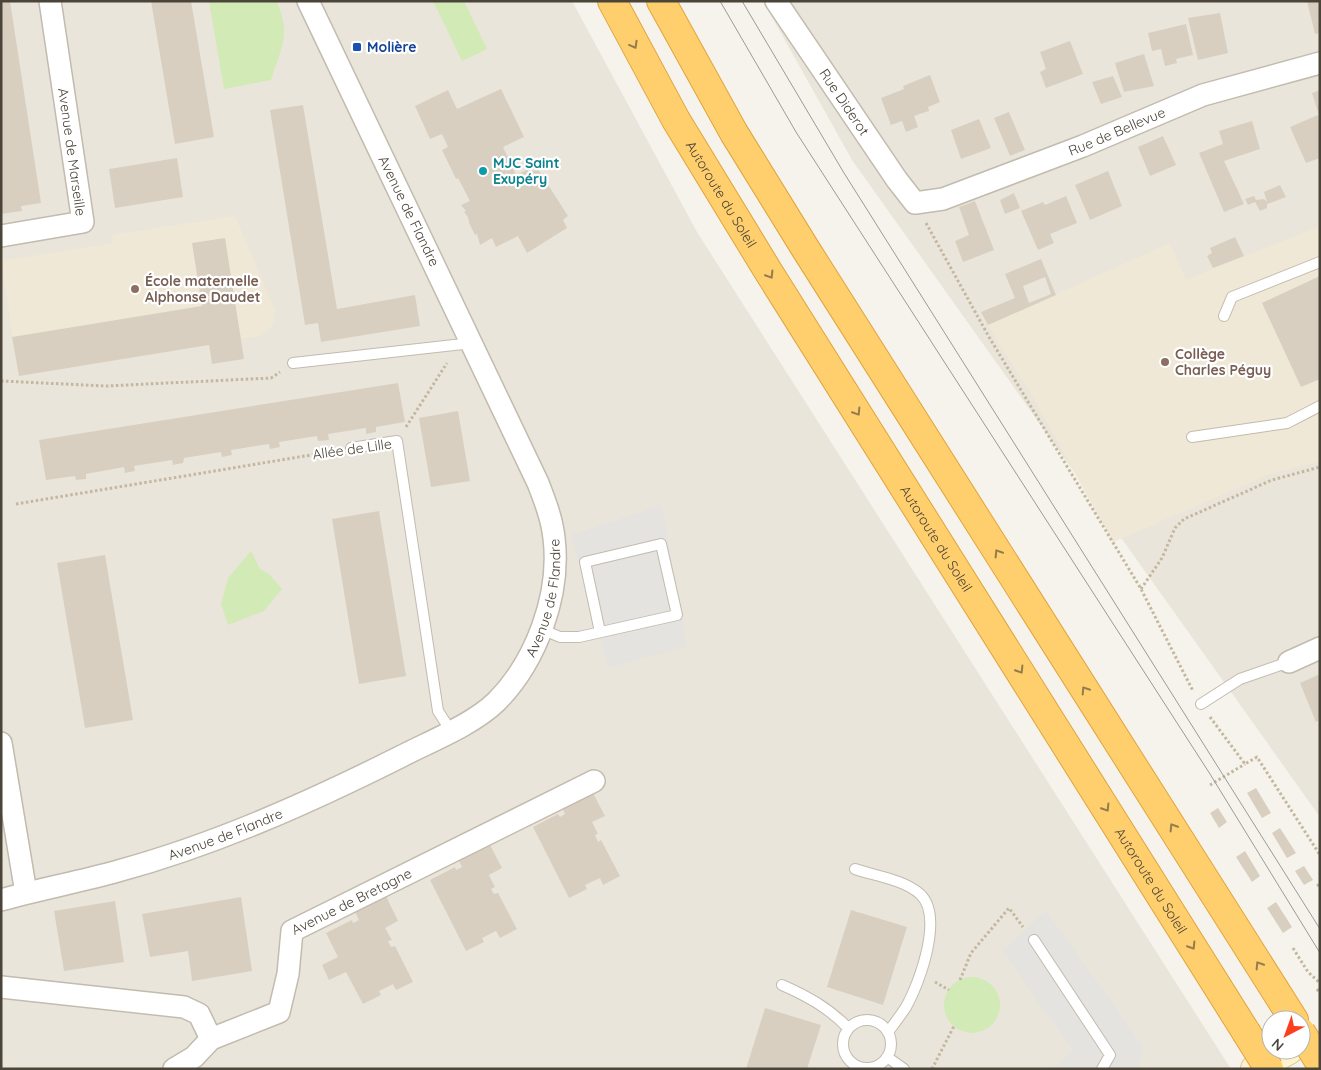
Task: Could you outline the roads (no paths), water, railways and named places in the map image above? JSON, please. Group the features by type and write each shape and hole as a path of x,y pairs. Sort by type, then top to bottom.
{"highway":[{"name":"Autoroute du Soleil","path":"612,1 676,120 768,272 1269,1069"},
{"path":"661,1 734,133 805,248 1288,1010"},
{"path":"1311,1048 1320,1062"}],"main road":[{"path":"1256,1069 1272,1060"}],"street":[{"name":"Avenue de Marseille","path":"1,236 83,222 50,1"},
{"name":"Avenue de Flandre","path":"1,900 118,872 192,848 267,820 451,731 495,703 522,667 541,629 550,599 555,571 554,538 548,509 538,482 462,345 308,1"},
{"name":"Rue Diderot","path":"776,1 897,180 915,203"},
{"name":"Rue de Bellevue","path":"915,203 943,199 1083,146 1203,95 1320,63"},
{"path":"1289,662 1320,648"},
{"path":"1,744 26,893"},
{"name":"Avenue de Bretagne","path":"174,1069 194,1057 211,1040 279,1012 288,974 292,931 594,781"},
{"path":"1,987 184,1007 199,1014 211,1040"}],"lane":[{"path":"1224,316 1232,297 1320,262"},
{"path":"293,363 462,345"},
{"path":"1192,437 1287,423 1320,406"},
{"name":"Allée de Lille","path":"351,448 397,441 438,711 451,731"},
{"path":"541,629 560,637 580,637 677,616 661,544 585,562 600,632"},
{"path":"1204,708 1240,679 1289,662"},
{"path":"855,869 910,886 922,895 929,908 930,938 919,973 906,1006 888,1032"},
{"path":"1034,940 1110,1055 1102,1069"},
{"path":"782,985 812,998 836,1015 848,1028"},
{"path":"869,1020 880,1023 888,1032 890,1049 887,1057 879,1064 869,1068 847,1065 842,1045 848,1028 858,1021 869,1020"},
{"path":"887,1057 904,1069"}],"tram line":[{"path":"720,1 796,132 1210,774 1320,953"},
{"path":"742,1 844,173 1320,929"}],"place":[{"name":"Molière","path":"357,47"},
{"name":"MJC Saint Exupéry","path":"483,171"},
{"name":"École maternelle Alphonse Daudet","path":"135,289"},
{"name":"Collège Charles Péguy","path":"1165,362"}]}
